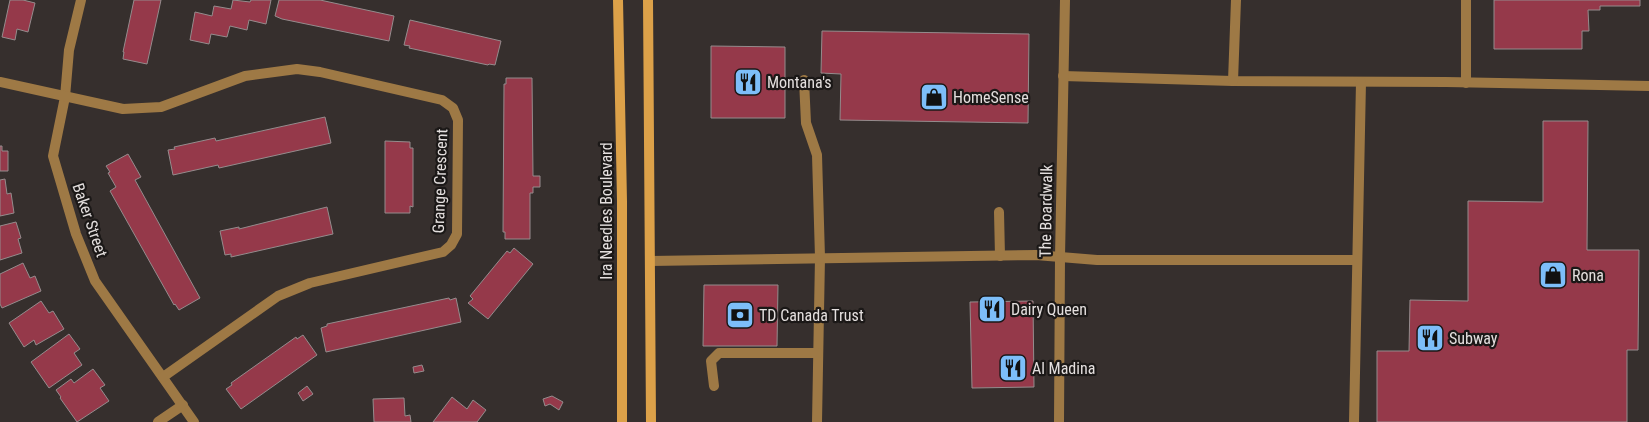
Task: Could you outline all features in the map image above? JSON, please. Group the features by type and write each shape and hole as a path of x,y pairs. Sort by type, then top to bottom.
{"main road":[{"name":"Ira Needles Boulevard","path":"618,0 622,200 622,422"},
{"path":"648,0 651,422"}],"street":[{"name":"Baker Street","path":"81,0 69,50 64,96 53,156 76,234 95,281 194,422"},
{"name":"The Boardwalk","path":"1059,422 1065,0"},
{"path":"1233,81 1236,0"},
{"path":"1466,0 1466,83"},
{"name":"Grange Crescent","path":"0,82 123,109 161,107 245,76 297,69 320,72 442,100 453,108 458,120 457,234 451,246 442,252 310,283 278,296 163,377"},
{"path":"1063,76 1233,81 1649,86"},
{"path":"804,80 806,123 818,155 820,257 817,422"},
{"path":"1354,422 1361,82"},
{"path":"999,212 1000,256"},
{"path":"650,261 1036,255 1097,260 1357,260"},
{"path":"714,386 711,362 719,353 818,353"},
{"path":"158,422 183,405"}],"building":[{"path":"10,0 23,0 35,3 28,32 17,29 15,40 2,37"},
{"path":"134,0 161,0 147,64 123,59"},
{"path":"233,0 250,2 251,0 271,0 266,24 249,20 247,30 230,26 227,37 211,34 209,44 190,40 195,12 212,16 214,6 231,9"},
{"path":"279,0 320,0 394,16 389,41 282,19 275,16"},
{"path":"1494,0 1640,0 1640,6 1600,6 1600,10 1588,10 1589,31 1582,31 1582,49 1494,49"},
{"path":"410,20 501,41 495,65 409,48 410,46 404,45"},
{"name":"HomeSense","path":"822,31 1029,34 1028,123 840,120 841,74 821,73"},
{"name":"Montana's","path":"711,46 785,47 785,118 711,118"},
{"path":"506,78 532,78 533,176 540,176 540,187 533,187 533,193 530,193 530,239 505,239 505,232 503,232 504,84 506,84"},
{"path":"325,117 331,143 219,168 218,165 173,175 168,150 175,149 174,147 215,138 216,141"},
{"name":"Rona","path":"1543,121 1588,121 1587,250 1639,250 1638,350 1627,350 1627,422 1377,422 1377,351 1409,351 1410,300 1468,301 1468,201 1543,202"},
{"path":"385,141 410,142 410,148 413,148 413,207 410,206 410,213 385,213"},
{"path":"0,146 2,146 2,151 8,151 8,171 0,171"},
{"path":"128,154 141,177 135,180 200,298 179,310 174,305 110,191 116,187 106,166"},
{"path":"5,179 7,194 11,193 14,213 0,216 0,180"},
{"path":"327,207 333,234 231,257 231,254 225,255 220,231 239,227 239,229"},
{"path":"16,222 21,238 18,239 22,253 0,260 0,226"},
{"path":"514,248 533,264 488,319 468,303 473,299 470,296 507,251 510,253"},
{"path":"23,263 30,278 35,276 41,291 2,308 0,304 0,274"},
{"name":"TD Canada Trust","path":"704,285 778,285 777,346 703,346"},
{"path":"449,298 450,300 456,298 461,322 326,352 321,328 327,326 327,324"},
{"path":"41,301 49,313 53,311 64,329 36,345 34,340 24,347 9,323"},
{"path":"1033,301 1034,387 972,388 970,302"},
{"path":"69,334 80,349 74,353 82,365 49,388 31,362"},
{"path":"303,335 317,355 241,409 226,389 232,385 231,383 296,337 297,339"},
{"path":"422,365 424,371 414,373 413,367"},
{"path":"93,369 105,385 100,388 109,401 77,422 56,390 71,379 74,383"},
{"path":"307,386 313,394 303,401 298,393"},
{"path":"552,396 563,402 559,410 550,404 545,406 543,399"},
{"path":"452,397 467,409 473,400 486,410 477,422 433,422"},
{"path":"404,398 405,416 410,415 411,422 374,422 373,399"}],"place":[{"name":"Montana's","path":"748,82"},
{"name":"HomeSense","path":"934,97"},
{"name":"Rona","path":"1553,275"},
{"name":"Dairy Queen","path":"992,309"},
{"name":"TD Canada Trust","path":"740,315"},
{"name":"Subway","path":"1430,338"},
{"name":"Al Madina","path":"1013,368"}]}
